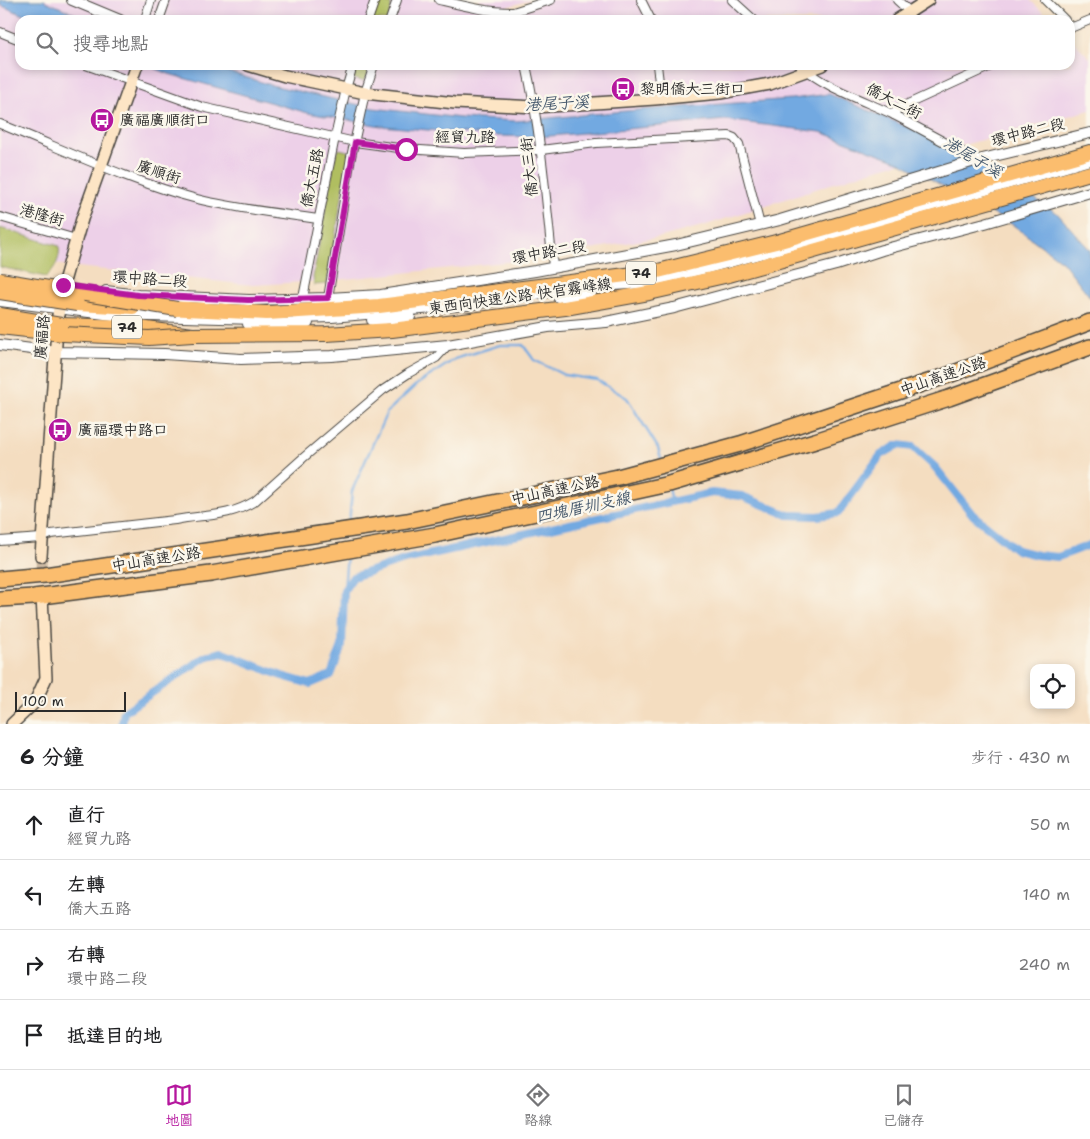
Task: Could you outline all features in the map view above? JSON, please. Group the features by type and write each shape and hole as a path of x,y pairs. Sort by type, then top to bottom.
{"highway":[{"name":"東西向快速公路 快官霧峰線","path":"0,292 77,304 266,313 379,306 658,271 780,242 1090,152"},
{"name":"東西向快速公路 快官霧峰線","path":"0,315 61,324 132,327 192,334 316,334 392,330 565,308 649,294 738,272 1090,173"},
{"path":"0,280 177,309"},
{"name":"中山高速公路","path":"0,579 45,576 407,521 618,477 740,444 946,376 1090,322"},
{"path":"0,327 63,334 149,338 192,334"},
{"name":"中山高速公路","path":"0,599 34,597 211,574 435,535 669,484 833,436 949,398 1090,347"}],"main road":[{"path":"905,15 928,0"},
{"path":"265,70 364,93 455,103 535,107 662,99 750,88 770,84 800,70"},
{"name":"廣福路","path":"41,556 55,352 63,285 76,239 135,73"},
{"path":"12,724 35,702 46,678 42,596"}],"street":[{"path":"72,0 108,15"},
{"path":"146,15 151,0"},
{"path":"161,15 166,0"},
{"path":"370,15 375,0"},
{"path":"392,15 397,0"},
{"path":"439,0 477,10 508,15"},
{"path":"456,0 477,10"},
{"path":"516,15 551,0"},
{"path":"641,0 648,15"},
{"path":"732,0 748,15"},
{"path":"897,0 910,12"},
{"path":"1045,0 1060,15"},
{"path":"1075,26 1090,20"},
{"path":"0,32 15,38"},
{"name":"經貿九路","path":"117,70 135,73 202,107 355,142 406,149 464,153 726,136 734,138 739,144 760,225"},
{"name":"僑大五路","path":"303,298 335,137 352,70"},
{"path":"328,298 364,93 372,70"},
{"name":"僑大三街","path":"527,70 535,107 553,267"},
{"path":"658,70 662,99"},
{"name":"僑大二街","path":"807,70 823,81 894,115 978,160"},
{"path":"894,115 897,109 982,70"},
{"name":"廣順街","path":"0,124 136,180 197,199 252,210 318,219"},
{"name":"環中路二段","path":"0,274 138,295 248,300 381,295 553,267 676,244 760,225 978,160 1090,132"},
{"path":"0,301 59,312 137,322 296,324 392,319 480,309 562,296 632,289 728,268 979,197 1090,160"},
{"path":"0,307 113,316 248,319 332,317 467,306 573,288 643,283 708,268 945,202 1090,166"},
{"path":"0,345 55,352 164,354 241,359 332,356 448,345 548,327 606,322 674,308 836,265 882,250 1090,192"},
{"name":"港隆街","path":"0,217 76,239"},
{"path":"0,541 41,538 51,534 215,516 246,507 255,502 303,458 383,390 436,358 448,345"}],"shaded area":[{"path":"0,0 471,0 502,12 526,6 536,0 1030,0 1046,15 15,15 15,70 1075,70 1075,43 1090,58 1090,110 870,171 706,225 661,237 533,259 336,280 253,285 0,257"},
{"path":"477,0 530,0 503,8"}],"green space":[{"path":"381,1 391,4 390,15 374,15"},
{"path":"354,70 369,70 363,81 354,79"},
{"path":"339,149 348,151 349,156 327,284 314,285 313,277 336,153"},
{"path":"0,228 59,246 57,263 46,277 0,267"}],"water":[{"path":"0,0 43,0 78,15 24,15 0,5"},
{"path":"159,70 222,70 271,85 373,108 461,118 516,121 792,99 829,94 955,147 1057,213 1090,250 1090,297 1063,262 1013,225 898,161 821,132 725,120 539,137 499,136 381,126 308,113"}],"waterway":[{"path":"349,524 352,491 387,412 416,385 455,359 500,345 523,345 534,360 564,375 597,380 627,398 658,448 661,459"},
{"name":"四塊厝圳支線","path":"122,724 124,712 205,657 221,652 282,676 310,684 331,675 342,646 344,590 353,577 404,560 712,493 742,496 788,515 818,516 838,513 881,455 898,445 913,447 935,467 973,515 1017,550 1037,555 1058,557 1090,545"},
{"path":"669,488 672,502"},
{"path":"344,590 347,555"}],"tunnel":[{"path":"41,556 42,596"}],"place":[{"name":"黎明僑大三街口","path":"623,89"},
{"name":"廣福廣順街口","path":"102,120"},
{"name":"廣福環中路口","path":"60,430"}],"route":[{"path":"63,285 138,295 248,300 328,298 355,142 406,149"}],"water label":[{"name":"港尾子溪","path":"557,103"},
{"name":"港尾子溪","path":"973,157"}]}
